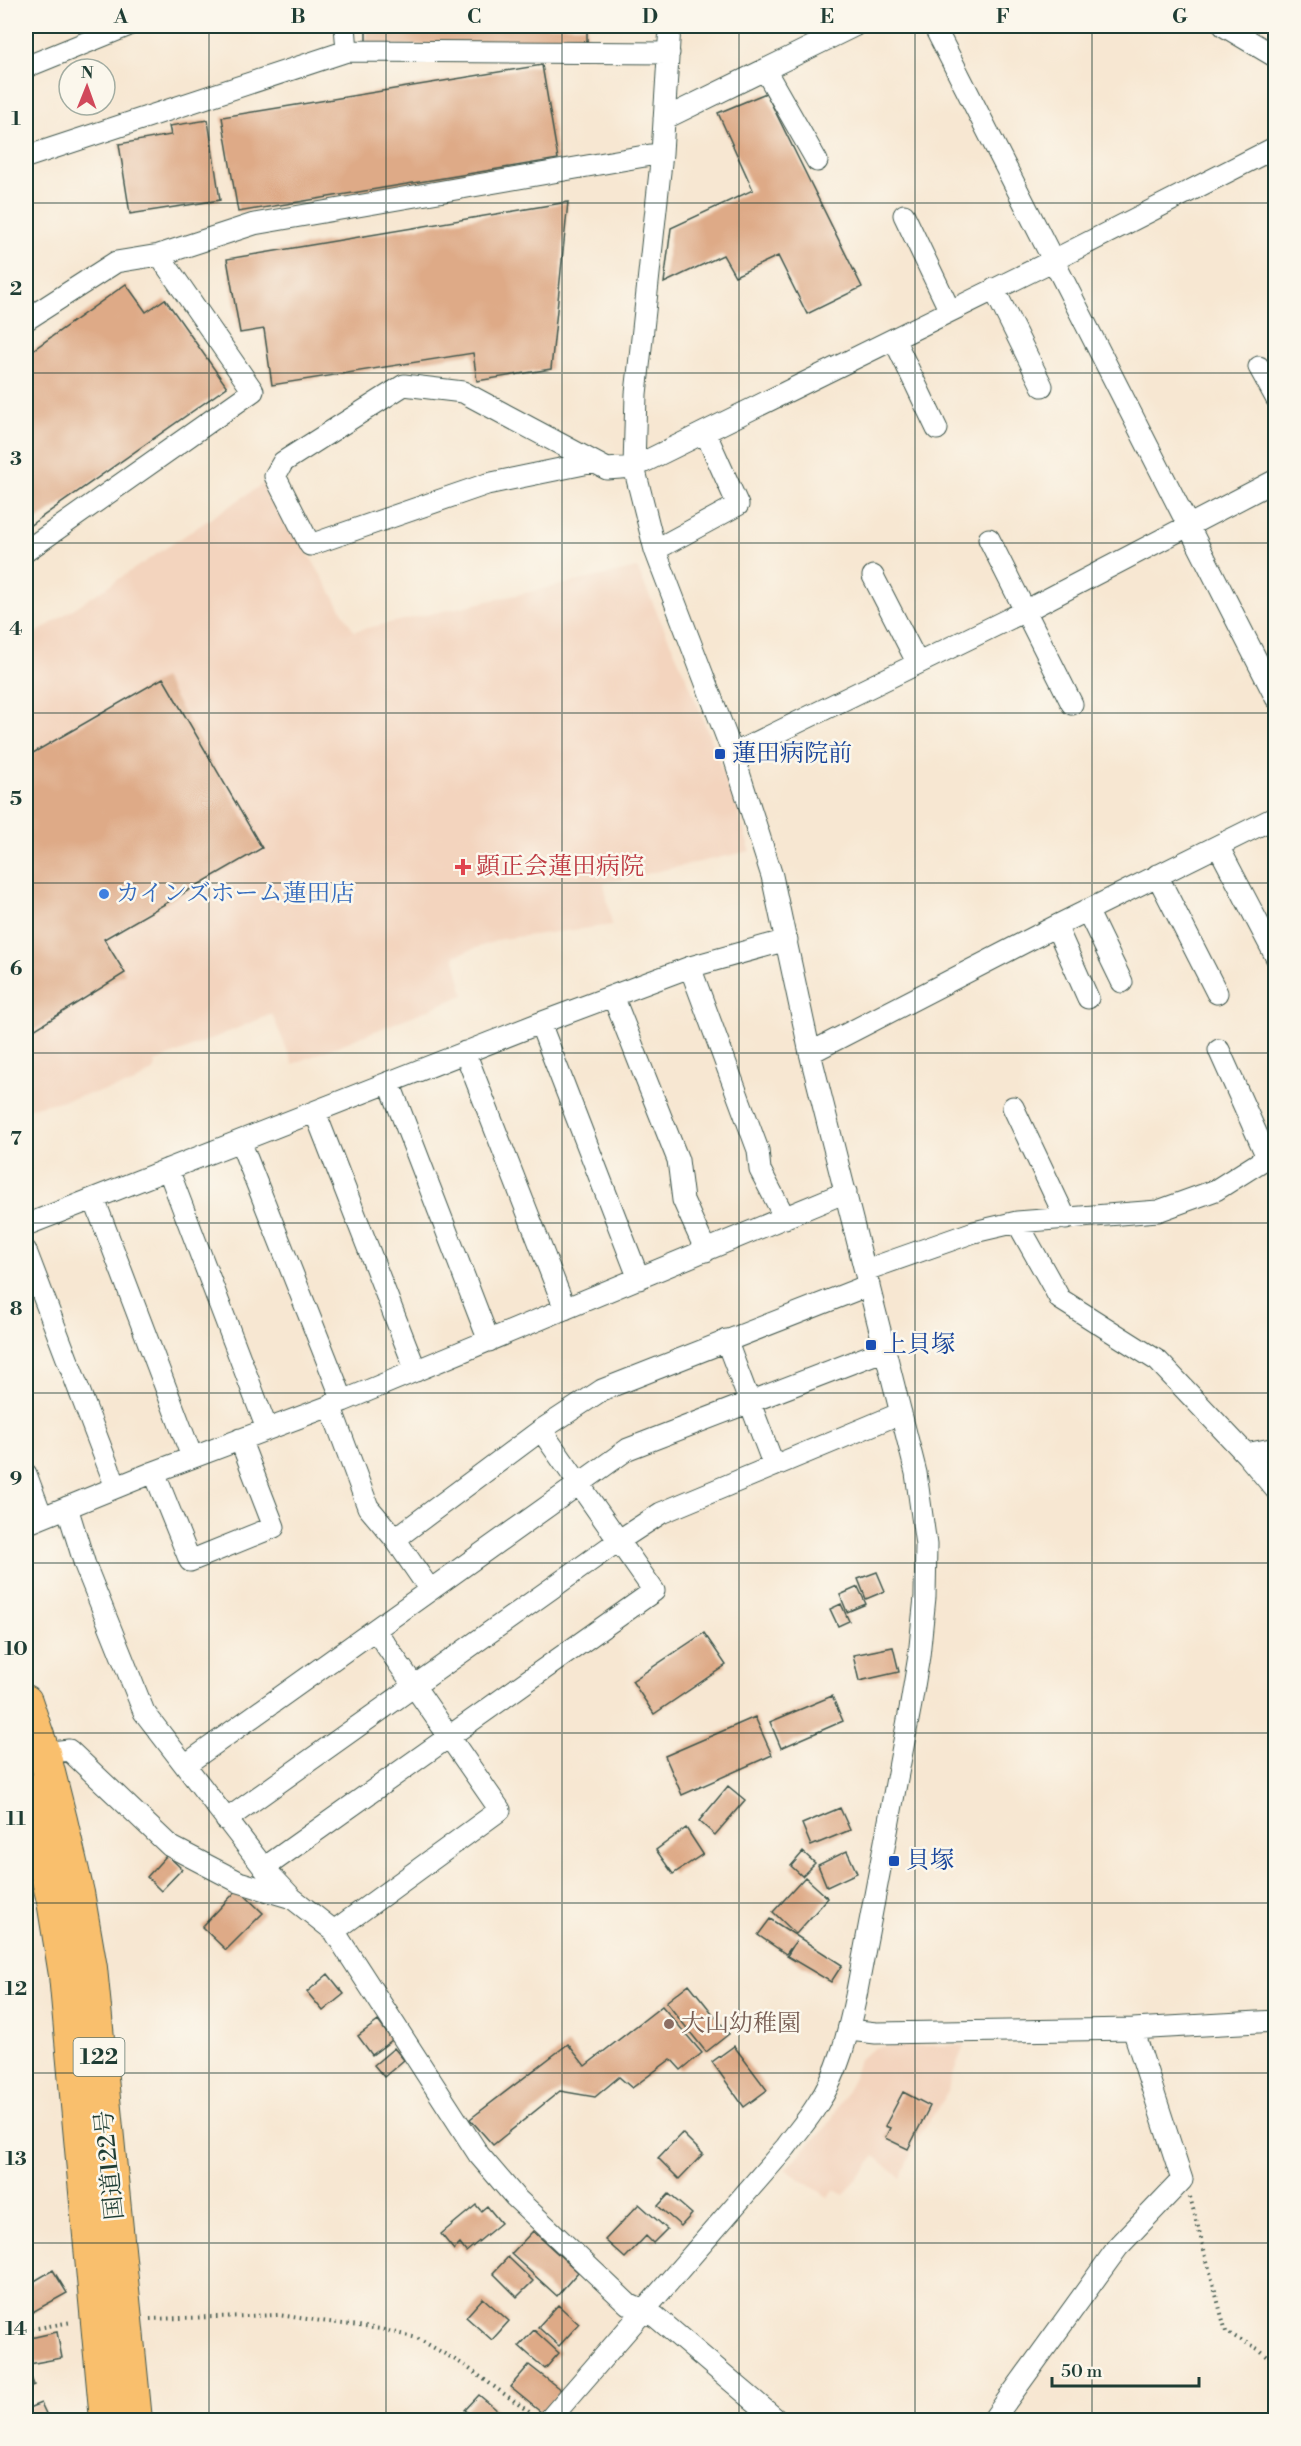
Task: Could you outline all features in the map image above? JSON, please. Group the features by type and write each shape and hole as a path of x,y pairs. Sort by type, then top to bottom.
{"highway":[{"name":"国道122号","path":"26,1701 44,1753 78,1893 91,1968 112,2318 106,2421"},
{"name":"国道122号","path":"26,1789 53,1901 112,2318 136,2421"}],"street":[{"path":"26,67 127,26"},
{"path":"345,26 347,51"},
{"path":"549,2421 786,2146 818,2104 837,2065 849,2030 911,1704 925,1598 926,1545 922,1507 868,1278 810,1053 772,876 734,754 655,550 634,467 636,394 662,153 670,26"},
{"path":"664,119 854,26"},
{"path":"934,26 1275,698"},
{"path":"1224,26 1275,57"},
{"path":"26,157 347,51 669,52"},
{"path":"765,70 817,161"},
{"path":"594,462 486,484 310,545 275,476 283,462 404,385 463,392 608,469 634,467 994,290 1275,147"},
{"path":"26,320 116,262 159,255 254,224 547,175 662,153"},
{"path":"903,215 950,311"},
{"path":"26,550 253,391 159,255"},
{"path":"994,290 1042,386"},
{"path":"894,339 937,429"},
{"path":"1259,367 1275,398"},
{"path":"655,550 738,505 705,432"},
{"path":"734,754 917,662 1025,611 1275,480"},
{"path":"989,539 1072,704"},
{"path":"873,576 917,662"},
{"path":"810,1053 1056,926 1275,817"},
{"path":"1218,846 1275,957"},
{"path":"1157,875 1217,993"},
{"path":"1088,910 1122,982"},
{"path":"1056,926 1088,998"},
{"path":"26,1226 540,1023 690,967 787,940"},
{"path":"690,967 758,1150 760,1170 785,1218"},
{"path":"613,996 678,1160 683,1200 706,1251"},
{"path":"540,1023 639,1279"},
{"path":"395,1539 602,1390 726,1340 974,1233 1017,1222 1158,1211 1216,1190 1271,1155 1219,1050"},
{"path":"465,1052 565,1309"},
{"path":"389,1082 489,1341"},
{"path":"1013,1107 1066,1219"},
{"path":"315,1112 416,1371"},
{"path":"240,1141 337,1403 368,1507 395,1539 430,1590"},
{"path":"168,1169 267,1429"},
{"path":"26,1474 34,1520 192,1457 337,1403 846,1192"},
{"path":"93,1198 192,1457"},
{"path":"1017,1222 1059,1299 1158,1361 1246,1454 1275,1490"},
{"path":"26,1251 116,1487"},
{"path":"726,1340 774,1466"},
{"path":"185,1765 376,1631 628,1449 885,1350"},
{"path":"226,1820 618,1541 661,1513 901,1413"},
{"path":"264,1868 654,1591 542,1431"},
{"path":"154,1472 190,1562 274,1527 240,1439"},
{"path":"1246,1454 1275,1449"},
{"path":"67,1507 85,1565 144,1712 264,1868 292,1898 334,1931 478,2155 515,2197 628,2304 656,2317 777,2421"},
{"path":"334,1931 500,1810 376,1631"},
{"path":"44,1753 69,1750 170,1846 238,1882 292,1898"},
{"path":"849,2030 876,2033 1133,2029 1275,2021"},
{"path":"993,2421 1118,2247 1182,2180 1133,2029"}],"path":[{"path":"1182,2180 1194,2208 1226,2332 1260,2350 1275,2364"},
{"path":"26,2330 112,2318 278,2315 381,2329 417,2338 464,2365 540,2421"}],"shaded area":[{"path":"266,482 354,631 637,568 691,688 739,813 750,851 604,883 612,925 501,939 454,956 464,995 293,1064 272,1014 155,1062 155,1069 133,1084 26,1109 26,640"},
{"path":"964,2045 944,2099 920,2134 900,2178 875,2156 844,2195 834,2190 828,2197 785,2169 828,2125 853,2080 859,2059 876,2047"}],"building":[{"path":"366,26 587,26 587,43 366,46"},
{"path":"542,65 558,159 238,212 222,117"},
{"path":"766,93 862,287 807,314 778,256 735,276 723,255 664,283 671,228 753,190 718,113"},
{"path":"208,120 220,200 130,214 119,144 171,135 169,126"},
{"path":"568,202 551,369 477,381 473,353 272,385 264,329 240,333 227,259"},
{"path":"126,284 146,312 165,299 227,387 26,528 26,355"},
{"name":"カインズホーム蓮田店","path":"163,678 262,848 104,939 125,973 26,1035 26,757"},
{"path":"877,1572 885,1591 866,1599 858,1579"},
{"path":"858,1587 866,1604 847,1612 840,1595"},
{"path":"841,1604 849,1621 838,1626 830,1609"},
{"path":"704,1633 726,1665 654,1714 632,1681"},
{"path":"893,1647 899,1672 859,1681 853,1655"},
{"path":"832,1696 843,1721 781,1748 770,1722"},
{"path":"755,1717 772,1755 682,1795 665,1756"},
{"path":"728,1786 745,1800 715,1835 699,1821"},
{"path":"840,1808 850,1830 811,1846 802,1824"},
{"path":"686,1828 703,1854 673,1874 656,1850"},
{"path":"847,1851 857,1873 827,1887 818,1865"},
{"path":"803,1852 815,1863 802,1876 791,1866"},
{"path":"167,1855 182,1869 161,1891 147,1877"},
{"path":"805,1877 828,1898 796,1934 773,1912"},
{"path":"238,1889 263,1913 226,1950 202,1927"},
{"path":"770,1919 842,1965 831,1982 787,1956 796,1941 786,1954 758,1935"},
{"path":"328,1974 344,1994 323,2011 307,1992"},
{"path":"689,1984 729,2034 706,2052 666,2002"},
{"path":"662,2006 702,2053 681,2070 671,2059 632,2088 619,2077 595,2097 560,2091 493,2145 470,2119 568,2044 585,2066"},
{"path":"378,2021 392,2040 372,2055 358,2036"},
{"path":"734,2046 767,2090 744,2107 712,2062"},
{"path":"394,2048 404,2060 384,2077 374,2065"},
{"path":"903,2092 930,2106 908,2149 885,2138 890,2128 885,2126"},
{"path":"682,2133 703,2154 679,2179 658,2158"},
{"path":"669,2194 692,2214 681,2226 658,2206"},
{"path":"639,2204 667,2229 653,2243 646,2236 625,2258 605,2240"},
{"path":"476,2205 481,2211 487,2206 501,2223 466,2252 460,2244 454,2250 441,2234"},
{"path":"533,2231 578,2272 557,2296 511,2254"},
{"path":"508,2257 533,2281 517,2297 493,2273"},
{"path":"53,2270 67,2293 29,2314 26,2308 26,2286"},
{"path":"483,2298 509,2321 492,2340 466,2317"},
{"path":"558,2305 579,2324 559,2346 538,2327"},
{"path":"534,2330 559,2353 545,2369 519,2346"},
{"path":"57,2332 62,2358 29,2364 26,2339"},
{"path":"26,2364 34,2385 26,2388"},
{"path":"529,2365 561,2390 542,2413 510,2387"},
{"path":"479,2395 509,2420 477,2420 465,2410"},
{"path":"41,2403 49,2420 26,2420 26,2409"}],"place":[{"name":"蓮田病院前","path":"720,754"},
{"name":"顕正会蓮田病院","path":"463,867"},
{"name":"カインズホーム蓮田店","path":"104,894"},
{"name":"上貝塚","path":"871,1345"},
{"name":"貝塚","path":"894,1861"},
{"name":"大山幼稚園","path":"669,2024"}]}
